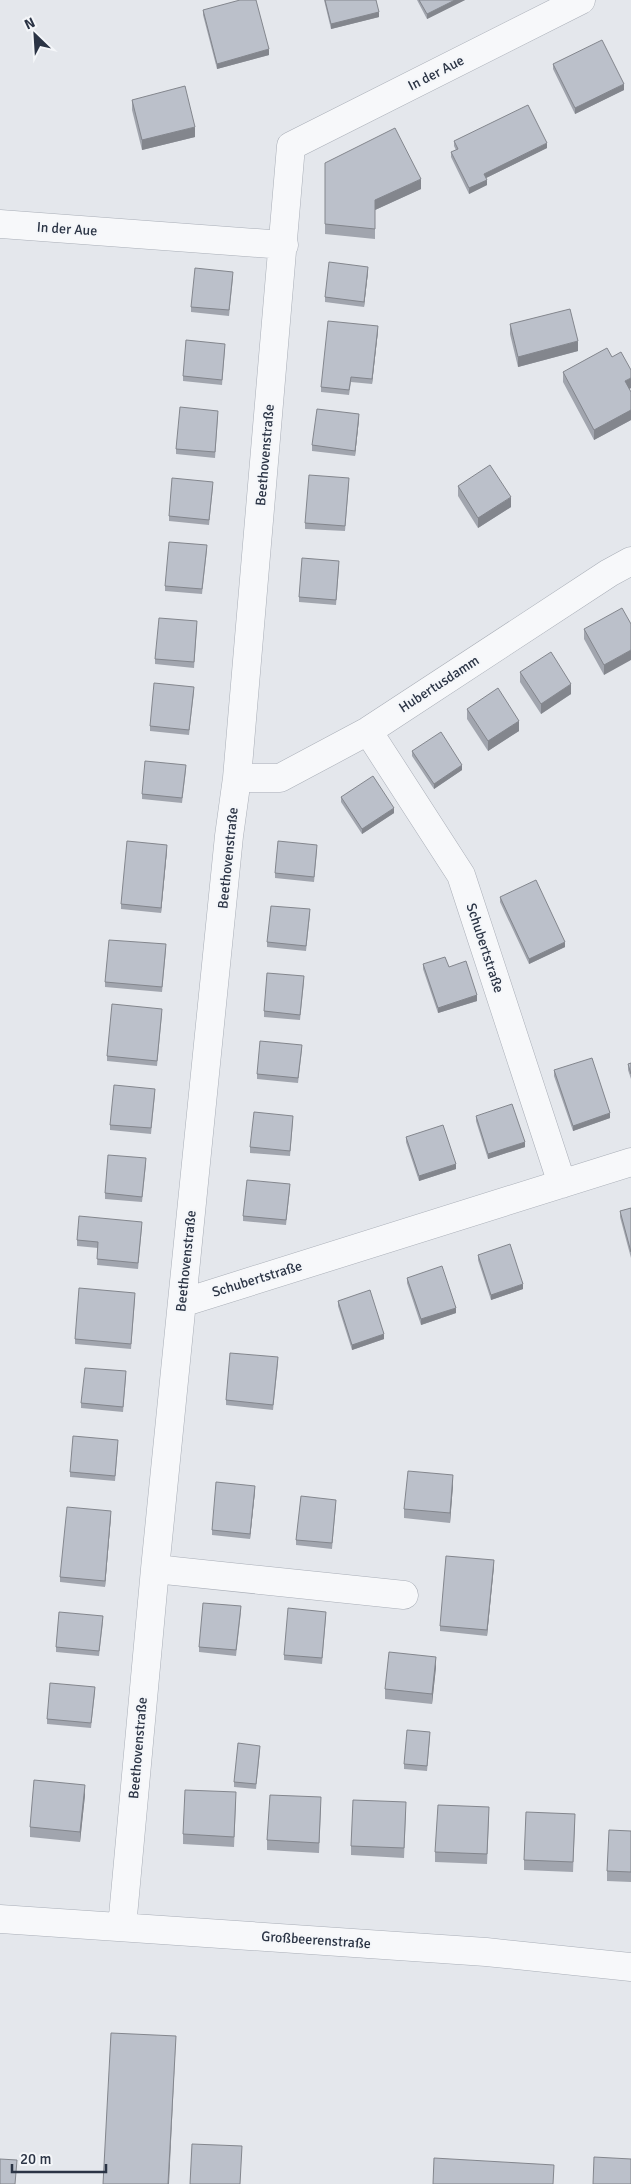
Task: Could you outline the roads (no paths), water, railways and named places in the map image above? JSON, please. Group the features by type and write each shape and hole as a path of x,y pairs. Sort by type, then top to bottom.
{"street":[{"name":"In der Aue","path":"291,146 581,0"},
{"name":"Beethovenstraße","path":"122,1927 155,1569 227,856 237,778 291,146"},
{"name":"In der Aue","path":"0,224 284,245"},
{"name":"Hubertusdamm","path":"237,778 280,778 368,731 609,572 631,561"},
{"name":"Schubertstraße","path":"368,731 461,876 562,1184"},
{"name":"Schubertstraße","path":"182,1302 631,1162"},
{"path":"155,1569 404,1595"},
{"name":"Großbeerenstraße","path":"0,1918 486,1952 631,1967"}]}
